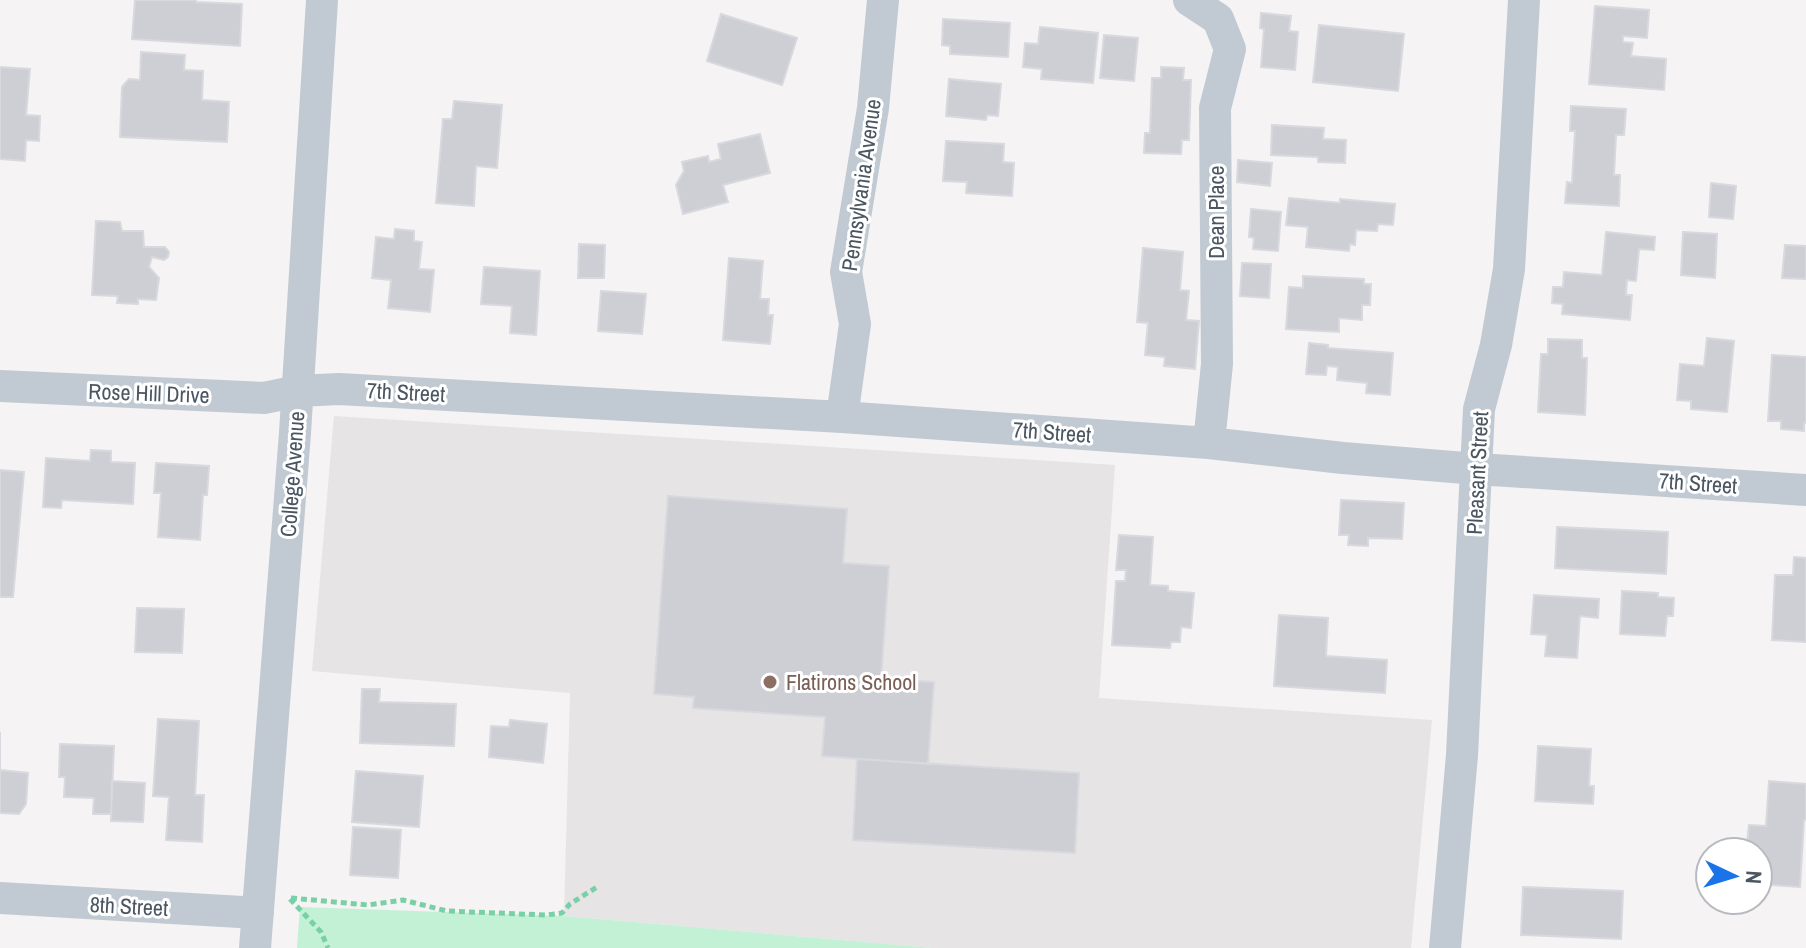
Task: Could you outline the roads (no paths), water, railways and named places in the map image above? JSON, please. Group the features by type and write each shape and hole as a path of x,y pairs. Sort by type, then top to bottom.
{"street":[{"name":"College Avenue","path":"255,948 269,901 322,0"},
{"name":"Pennsylvania Avenue","path":"842,417 855,324 846,272 873,108 883,0"},
{"name":"Dean Place","path":"1189,0 1218,19 1230,49 1215,108 1217,364 1209,443"},
{"name":"Pleasant Street","path":"1445,948 1462,755 1479,409 1496,345 1509,269 1524,0"},
{"name":"Rose Hill Drive","path":"0,386 264,398 298,391"},
{"name":"7th Street","path":"298,391 339,389 842,417 1209,443 1477,469 1806,490"},
{"name":"8th Street","path":"0,898 269,901"}],"place":[{"name":"Flatirons School","path":"770,682"}]}
